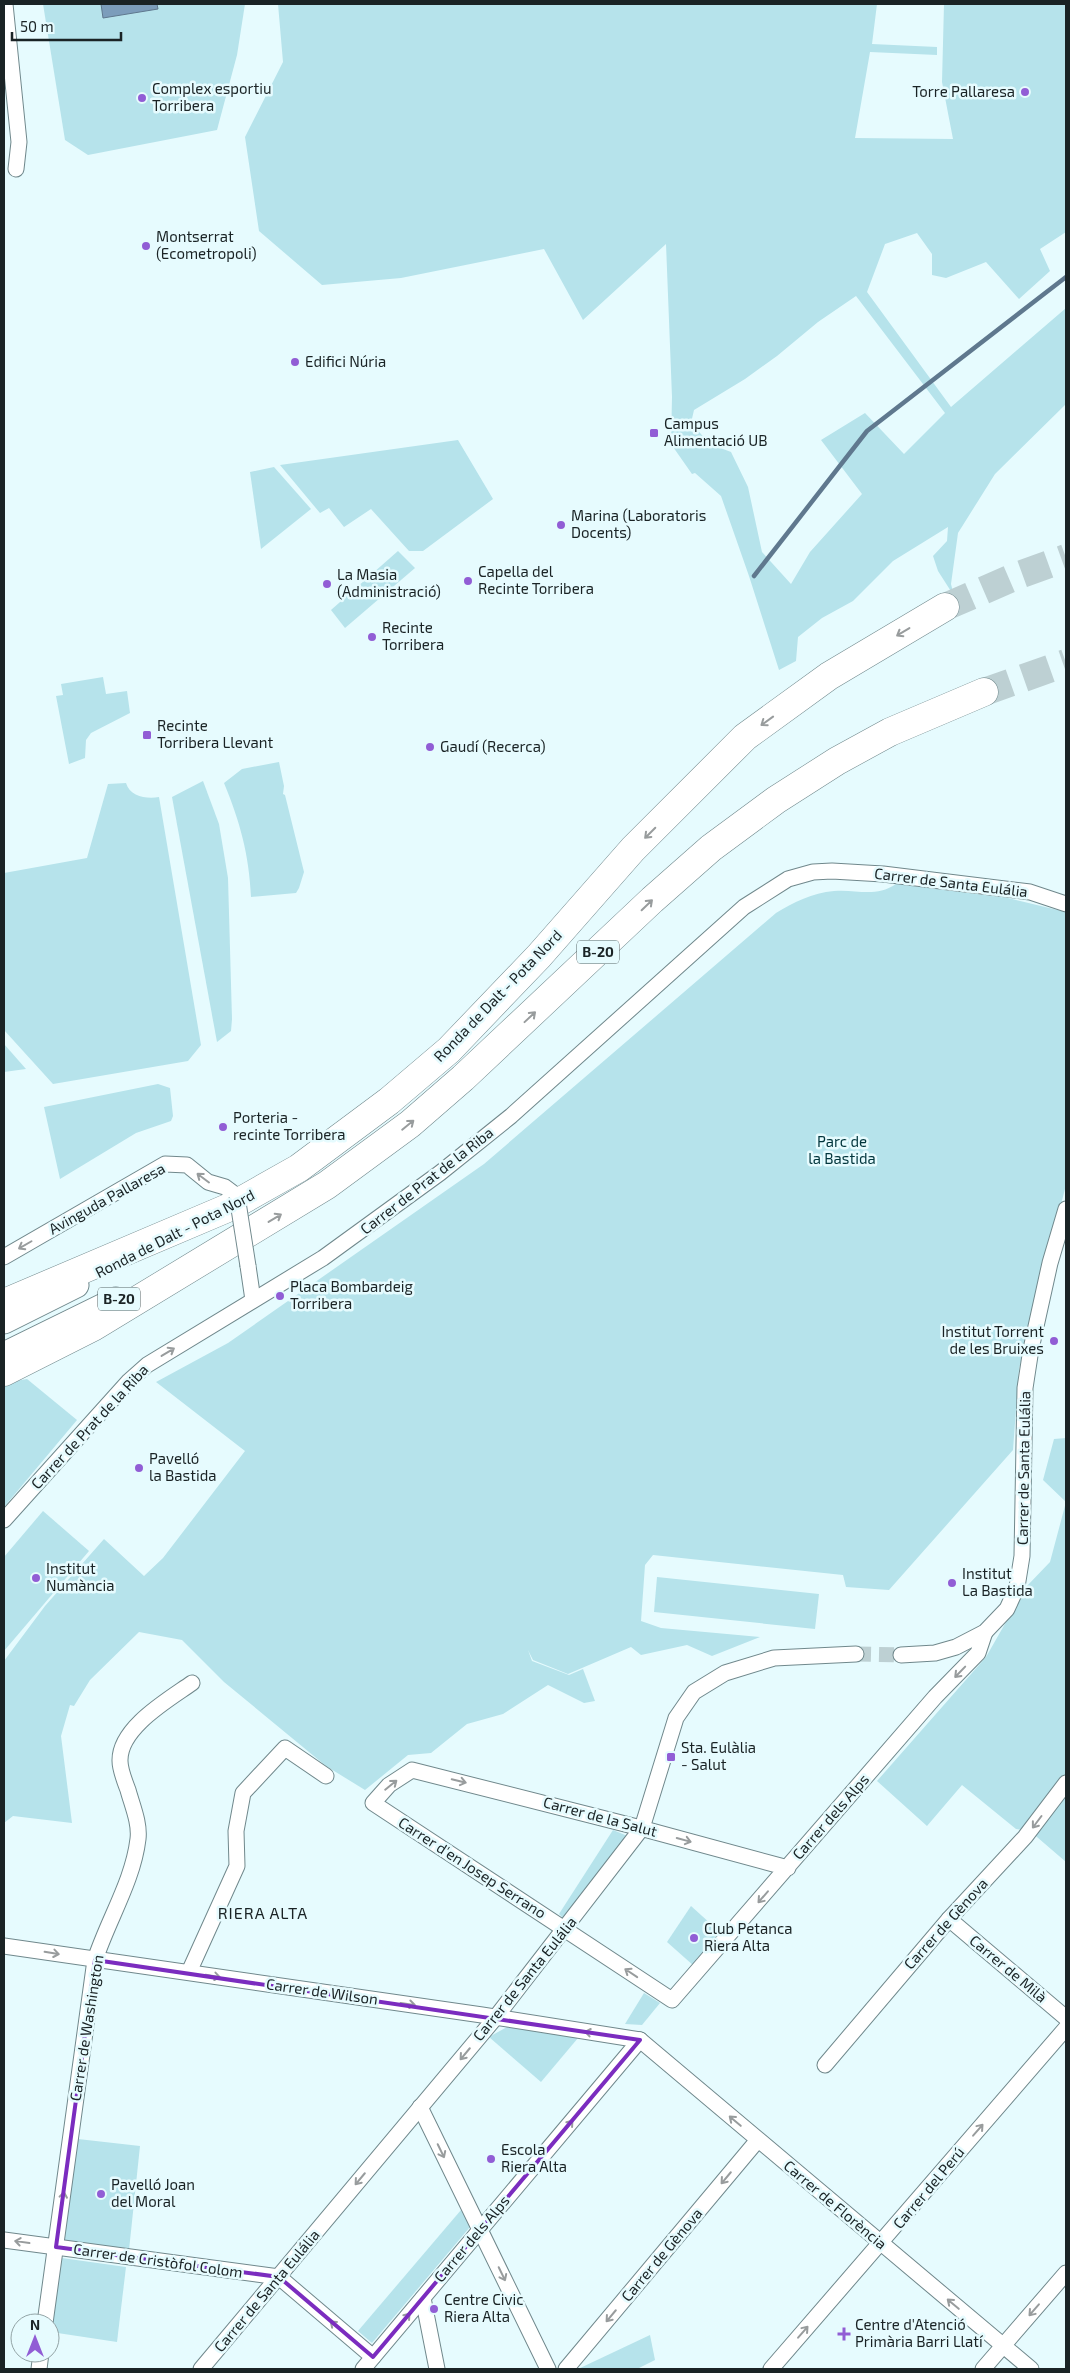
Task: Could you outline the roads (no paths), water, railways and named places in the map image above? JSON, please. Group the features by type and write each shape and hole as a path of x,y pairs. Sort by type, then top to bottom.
{"highway":[{"name":"Ronda de Dalt - Pota Nord","path":"4,1321 299,1168 389,1101 449,1050 539,956 633,849 745,737 829,676 945,607"},
{"name":"B-20","path":"4,1355 241,1255 327,1185 410,1124 535,1012 652,900 718,843 776,800 837,761 890,732 984,692"},
{"path":"4,1303 233,1202"},
{"path":"4,1372 241,1255"}],"street":[{"path":"5,4 19,142 16,168"},
{"name":"Carrer de Prat de la Riba","path":"4,1520 129,1381 147,1365 343,1244 440,1174 511,1116 744,907 765,891 788,879 813,872 864,872"},
{"name":"Carrer de Santa Eulália","path":"864,872 1030,892 1066,904"},
{"name":"Avinguda Pallaresa","path":"4,1257 165,1164 187,1165 208,1182 225,1187 233,1202"},
{"path":"233,1202 241,1255 253,1300"},
{"name":"Carrer de Santa Eulália","path":"901,1655 935,1653 956,1647 985,1632 1007,1609 1017,1588 1022,1556 1025,1388 1031,1348 1050,1263 1066,1208"},
{"name":"Carrer dels Alps","path":"672,2000 935,1697 978,1653 985,1632"},
{"name":"Carrer de Santa Eulália","path":"201,2369 496,2017 642,1828 676,1718 694,1692 726,1672 774,1658 856,1654"},
{"name":"Carrer de Washington","path":"46,2313 95,1960 107,1926 128,1880 138,1838 136,1816 120,1761 123,1747 133,1730 148,1714 192,1683"},
{"path":"189,1972 237,1866 236,1832 243,1793 285,1748 326,1776"},
{"name":"Carrer de la Salut","path":"412,1770 642,1828 788,1868"},
{"name":"Carrer d'en Josep Serrano","path":"412,1770 389,1785 373,1803 672,2000"},
{"name":"Carrer de Gènova","path":"825,2065 949,1920 1025,1837 1066,1783"},
{"name":"Carrer de Milà","path":"949,1920 1066,2018"},
{"name":"Carrer de Wilson","path":"4,1946 496,2017 640,2040"},
{"name":"Carrer del Perú","path":"771,2369 1066,2028"},
{"name":"Carrer dels Alps","path":"363,2369 640,2040"},
{"name":"Carrer de Florència","path":"640,2040 1031,2369"},
{"path":"420,2107 548,2369"},
{"name":"Carrer de Gènova","path":"566,2369 757,2140"},
{"name":"Carrer de Cristòfol Colom","path":"4,2240 279,2278"},
{"path":"983,2369 1066,2273"},
{"path":"279,2278 373,2357"},
{"path":"422,2298 437,2369"}],"waterway":[{"path":"754,576 867,431 1066,277"}],"tunnel":[{"path":"945,607 1019,575 1066,558"},
{"path":"984,692 1066,663"},
{"path":"856,1654 901,1655"}],"place":[{"name":"Torre Pallaresa","path":"1025,92"},
{"name":"Complex esportiu Torribera","path":"142,98"},
{"name":"Montserrat (Ecometropoli)","path":"146,246"},
{"name":"Edifici Núria","path":"295,362"},
{"name":"Campus Alimentació UB","path":"654,433"},
{"name":"Marina (Laboratoris Docents)","path":"561,525"},
{"name":"Capella del Recinte Torribera","path":"468,581"},
{"name":"La Masia (Administració)","path":"327,584"},
{"name":"Recinte Torribera","path":"372,637"},
{"name":"Recinte Torribera Llevant","path":"147,735"},
{"name":"Gaudí (Recerca)","path":"430,747"},
{"name":"Porteria - recinte Torribera","path":"223,1127"},
{"name":"Placa Bombardeig Torribera","path":"280,1296"},
{"name":"Institut Torrent de les Bruixes","path":"1054,1341"},
{"name":"Pavelló la Bastida","path":"139,1468"},
{"name":"Institut Numància","path":"36,1578"},
{"name":"Institut La Bastida","path":"952,1583"},
{"name":"Sta. Eulàlia - Salut","path":"671,1757"},
{"name":"Club Petanca Riera Alta","path":"694,1938"},
{"name":"Escola Riera Alta","path":"491,2159"},
{"name":"Pavelló Joan del Moral","path":"101,2194"},
{"name":"Centre Civic Riera Alta","path":"434,2309"},
{"name":"Centre d'Atenció Primària Barri Llatí","path":"844,2334"}],"district":[{"name":"RIERA ALTA","path":"263,1913"}],"park label":[{"name":"Parc de la Bastida","path":"842,1150"}]}
